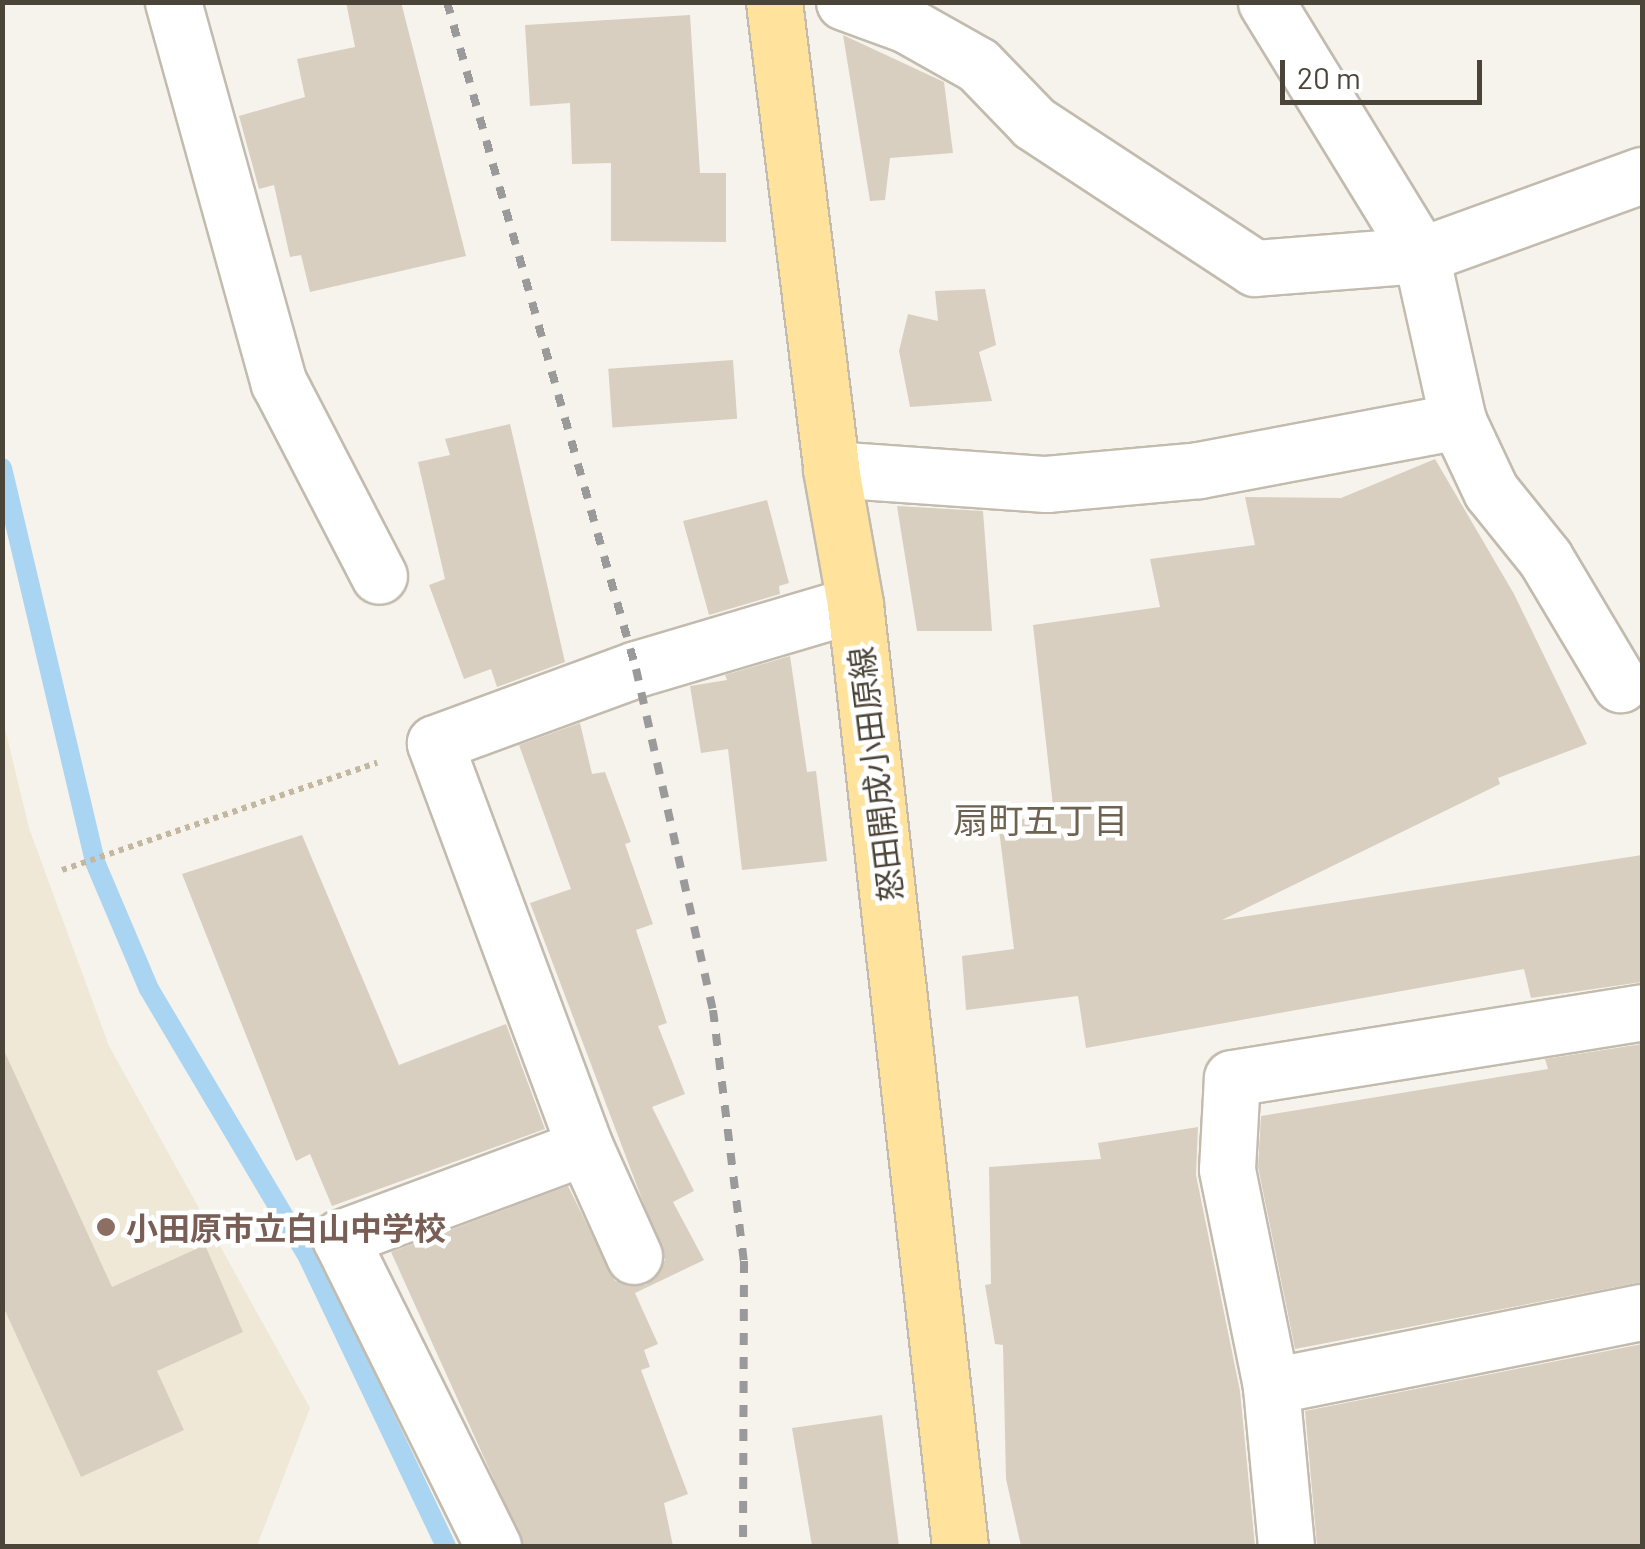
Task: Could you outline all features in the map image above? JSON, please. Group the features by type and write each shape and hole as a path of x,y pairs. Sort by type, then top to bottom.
{"main road":[{"name":"怒田開成小田原線","path":"774,2 831,469 855,604 960,1546"}],"street":[{"path":"173,2 278,383 380,576"},
{"path":"844,2 907,25 978,65 1034,123 1256,268 1421,255 1642,175"},
{"path":"1266,2 1421,255 1458,421 1490,491 1545,558 1620,684"},
{"path":"831,469 1046,484 1199,470 1458,421"},
{"path":"634,1256 585,1147 435,743 636,669 855,604"},
{"path":"1286,1546 1271,1386 1227,1169 1232,1078 1642,1012"},
{"path":"493,1546 340,1238 585,1147"},
{"path":"1271,1386 1642,1312"}],"path":[{"path":"62,870 435,743"}],"shaded area":[{"name":"小田原市立白山中学校","path":"2,716 29,828 109,1046 310,1408 257,1546 3,1546"}],"building":[{"path":"346,2 401,2 466,256 310,292 301,255 290,257 274,185 259,189 239,116 305,97 297,59 355,47"},
{"path":"690,15 700,173 726,173 726,242 611,241 611,163 572,164 570,103 530,106 525,25"},
{"path":"843,35 944,82 953,153 890,158 885,200 870,201"},
{"path":"985,289 996,345 979,352 992,401 910,407 899,351 908,314 938,321 935,291"},
{"path":"733,360 737,419 612,428 608,369"},
{"path":"510,424 565,662 497,687 491,669 464,679 429,585 445,579 418,462 450,455 445,439"},
{"path":"1435,459 1514,594 1587,744 1498,778 1500,784 1222,920 1642,855 1642,982 1531,998 1524,969 1086,1048 1078,996 966,1010 962,956 1014,949 998,822 1054,815 1033,625 1160,607 1150,559 1255,545 1245,497 1341,498"},
{"path":"767,500 789,583 779,586 780,594 709,615 683,521"},
{"path":"897,506 983,511 992,631 917,631"},
{"path":"790,656 807,772 816,771 827,861 742,870 728,749 701,753 690,686 727,680 725,675"},
{"path":"580,723 592,774 605,772 631,842 625,844 653,924 636,930 667,1023 658,1026 685,1094 652,1107 694,1191 673,1202 704,1260 635,1293 658,1344 644,1350 650,1367 641,1370 688,1494 664,1503 673,1546 524,1546 391,1252 568,1186 615,1281 646,1285 665,1260 530,903 571,889 519,745"},
{"path":"302,835 399,1065 506,1024 545,1129 332,1206 310,1154 296,1161 182,874"},
{"path":"1642,1044 1642,1282 1295,1349 1258,1167 1261,1116 1548,1069 1545,1059"},
{"path":"2,1046 112,1287 205,1245 243,1332 157,1371 184,1430 81,1477 2,1304"},
{"path":"1198,1127 1196,1175 1240,1391 1255,1546 1021,1546 1006,1479 1003,1345 995,1344 985,1285 991,1284 989,1167 1101,1159 1098,1143"},
{"path":"1642,1344 1642,1546 1317,1546 1305,1411"},
{"path":"882,1415 899,1546 812,1546 792,1428"}],"waterway":[{"path":"2,468 95,862 149,989 309,1259 446,1546"}],"railway":[{"path":"447,2 636,669 713,1010 744,1261 743,1546"}],"place":[{"name":"小田原市立白山中学校","path":"106,1227"}],"district":[{"name":"扇町五丁目","path":"1041,819"}]}
